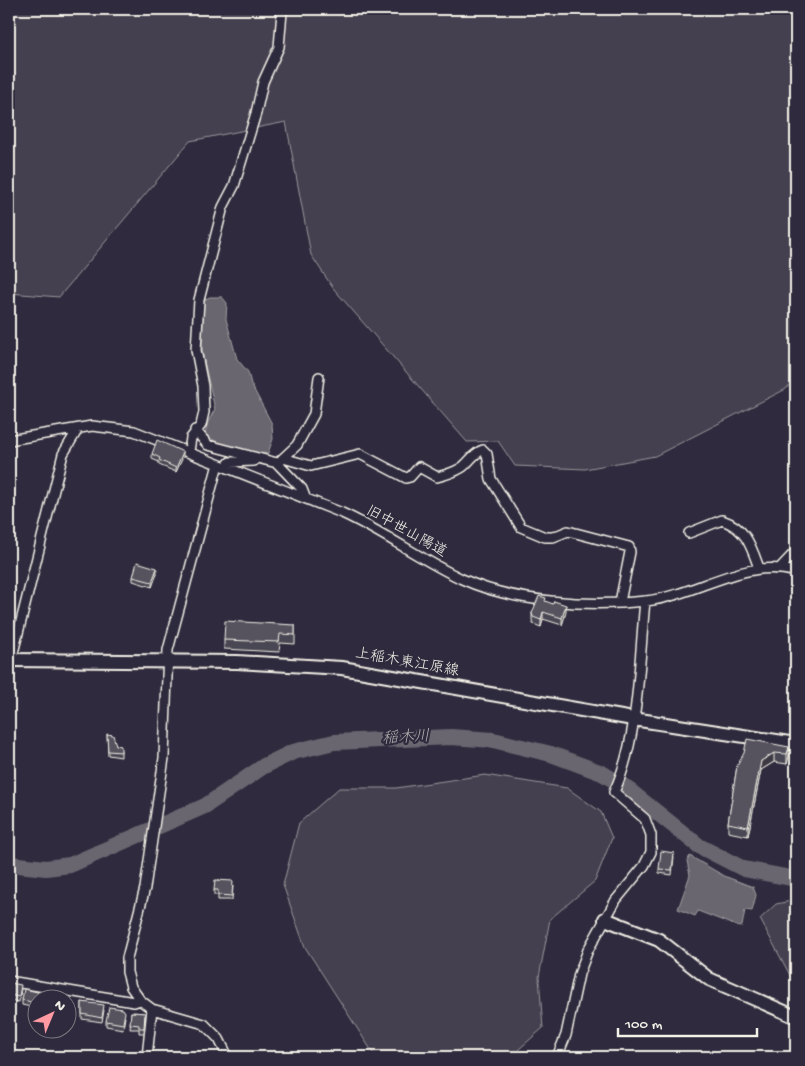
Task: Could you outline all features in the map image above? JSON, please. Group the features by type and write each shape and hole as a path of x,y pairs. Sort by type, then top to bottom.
{"main road":[{"name":"上稲木東江原線","path":"10,661 236,662 342,668 633,719 796,744"},
{"path":"605,919 659,940 708,979 796,1017"}],"street":[{"path":"189,451 191,438 195,430 201,425 204,412 203,386 196,350 199,300 223,207 234,186 256,114 263,82 279,47 282,12"},
{"path":"280,461 297,445 314,414 319,378"},
{"name":"旧中世山陽道","path":"9,440 92,426 134,431 305,497 369,526 462,578 483,587 561,602 645,601 670,597 750,569 780,568 796,572"},
{"path":"10,661 63,454 78,429"},
{"path":"195,430 208,445 259,460"},
{"path":"228,1057 219,1039 204,1024 152,1009 140,1000 131,987 127,972 127,958 145,888 164,758 166,663 168,650 222,465 230,462 259,460 311,466 360,454 406,478 410,477 419,467 437,477 450,474 462,468 478,451 483,450 487,454 491,479 521,527 545,537 553,537 568,531 629,547 630,552 620,602"},
{"path":"280,461 302,489 305,497"},
{"path":"689,533 722,520 733,524 749,538 759,568"},
{"path":"780,568 796,551"},
{"path":"557,1057 566,1035 579,974 588,950 616,900 644,866 651,852 651,835 646,819 614,792 622,775 633,719 645,601"},
{"path":"9,981 134,1002 140,1000"},
{"path":"147,1057 152,1009"}],"shaded area":[{"path":"9,9 796,9 796,377 786,389 655,456 585,469 515,466 498,441 467,442 333,288 311,255 286,122 190,141 59,297 9,293"},
{"path":"210,297 222,297 227,303 226,319 237,359 248,372 251,384 272,424 273,439 268,453 260,454 235,450 218,443 205,434 208,422 215,409 202,352 203,300"},
{"path":"485,775 567,788 601,812 612,838 595,881 550,919 539,977 543,1028 510,1057 378,1057 373,1053 305,947 283,885 299,823 339,788 396,788"},
{"path":"690,856 724,876 753,887 756,895 752,911 745,910 742,926 739,927 698,911 695,916 678,909 690,875 687,861"},
{"path":"796,900 796,978 792,979 760,919 776,904"}],"building":[{"path":"157,440 183,452 176,468 159,460 160,458 152,454"},
{"path":"137,562 157,568 152,582 133,577"},
{"path":"539,596 546,598 545,601 553,604 554,601 566,605 562,618 543,612 541,620 533,617 532,613"},
{"path":"225,621 295,625 295,635 280,634 279,642 224,640"},
{"path":"107,734 113,735 116,745 121,746 121,752 108,751"},
{"path":"747,739 789,747 787,754 774,753 761,761 748,827 728,823 737,766 744,753"},
{"path":"661,851 674,853 672,870 659,869"},
{"path":"215,880 233,881 232,896 218,895 218,890 214,890"},
{"path":"10,983 21,985 19,997 9,995"},
{"path":"24,989 28,990 28,1001 22,1000"},
{"path":"82,1002 104,1005 102,1018 82,1014"},
{"path":"109,1007 123,1009 125,1012 123,1024 106,1021"},
{"path":"131,1012 145,1013 144,1028 139,1028 139,1025 130,1024"}],"waterway":[{"name":"稲木川","path":"9,864 46,868 70,865 205,806 264,766 293,752 334,742 451,737 493,740 551,754 602,773 625,787 699,846 744,869 796,879"}]}
